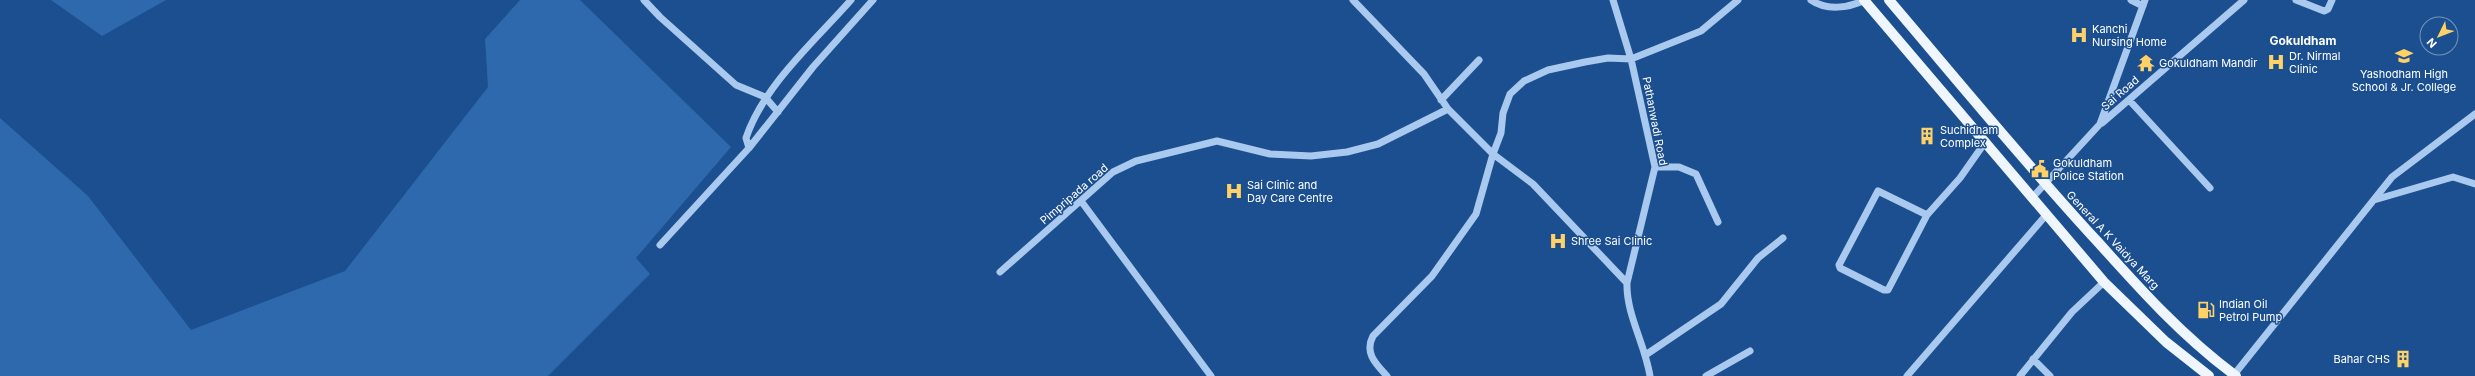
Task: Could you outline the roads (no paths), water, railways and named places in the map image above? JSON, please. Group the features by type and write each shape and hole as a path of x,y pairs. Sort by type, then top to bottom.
{"main road":[{"path":"1865,0 2104,282 2166,342 2209,376"},
{"name":"General A K Vaidya Marg","path":"1889,0 2045,184 2177,328 2234,376"}],"street":[{"path":"644,0 660,17 736,85 765,97 778,112"},
{"path":"749,148 746,138 765,97 851,0"},
{"path":"660,244 749,148 814,67 873,0"},
{"path":"1353,0 1424,74 1448,109 1493,154 1533,184 1627,283"},
{"name":"Pathanwadi Road","path":"1613,0 1631,59 1655,167 1627,283 1627,299 1647,354 1650,376"},
{"path":"1387,376 1370,353 1369,343 1432,276 1476,214 1493,154 1501,133 1503,112 1510,94 1524,81 1548,70 1608,58 1631,59 1701,31 1738,0"},
{"path":"1811,0 1820,6 1848,7 1865,0"},
{"path":"2032,198 2100,124 2144,3 2131,0"},
{"name":"Sai Road","path":"2100,124 2244,0"},
{"path":"2296,0 2324,11 2328,9 2332,0"},
{"path":"1441,100 1479,60"},
{"path":"2129,100 2210,188"},
{"name":"Pimpripada road","path":"1000,272 1113,172 1156,154 1217,140 1270,154 1311,156 1347,152 1378,144 1448,109"},
{"path":"2234,376 2392,177 2475,114"},
{"path":"1927,215 1878,191 1850,244 1840,268 1884,290 1888,290 1927,215 1960,178 1986,141"},
{"path":"1655,167 1679,167 1696,174 1718,222"},
{"path":"2374,200 2453,177 2475,184"},
{"path":"1081,201 1210,376"},
{"path":"1907,376 2047,214"},
{"path":"1647,354 1721,304 1758,258 1783,238"},
{"path":"2020,376 2072,312 2104,282"},
{"path":"1706,376 1750,350"},
{"path":"2033,359 2050,376"}],"place":[{"name":"Kanchi Nursing Home","path":"2079,35"},
{"name":"Yashodham High School & Jr. College","path":"2404,56"},
{"name":"Dr. Nirmal Clinic","path":"2276,62"},
{"name":"Gokuldham Mandir","path":"2146,63"},
{"name":"Suchidham Complex","path":"1927,136"},
{"name":"Gokuldham Police Station","path":"2040,169"},
{"name":"Sai Clinic and Day Care Centre","path":"1234,191"},
{"name":"Shree Sai Clinic","path":"1558,241"},
{"name":"Indian Oil Petrol Pump","path":"2206,310"},
{"name":"Bahar CHS","path":"2403,359"}],"district":[{"name":"Gokuldham","path":"2303,40"}]}
